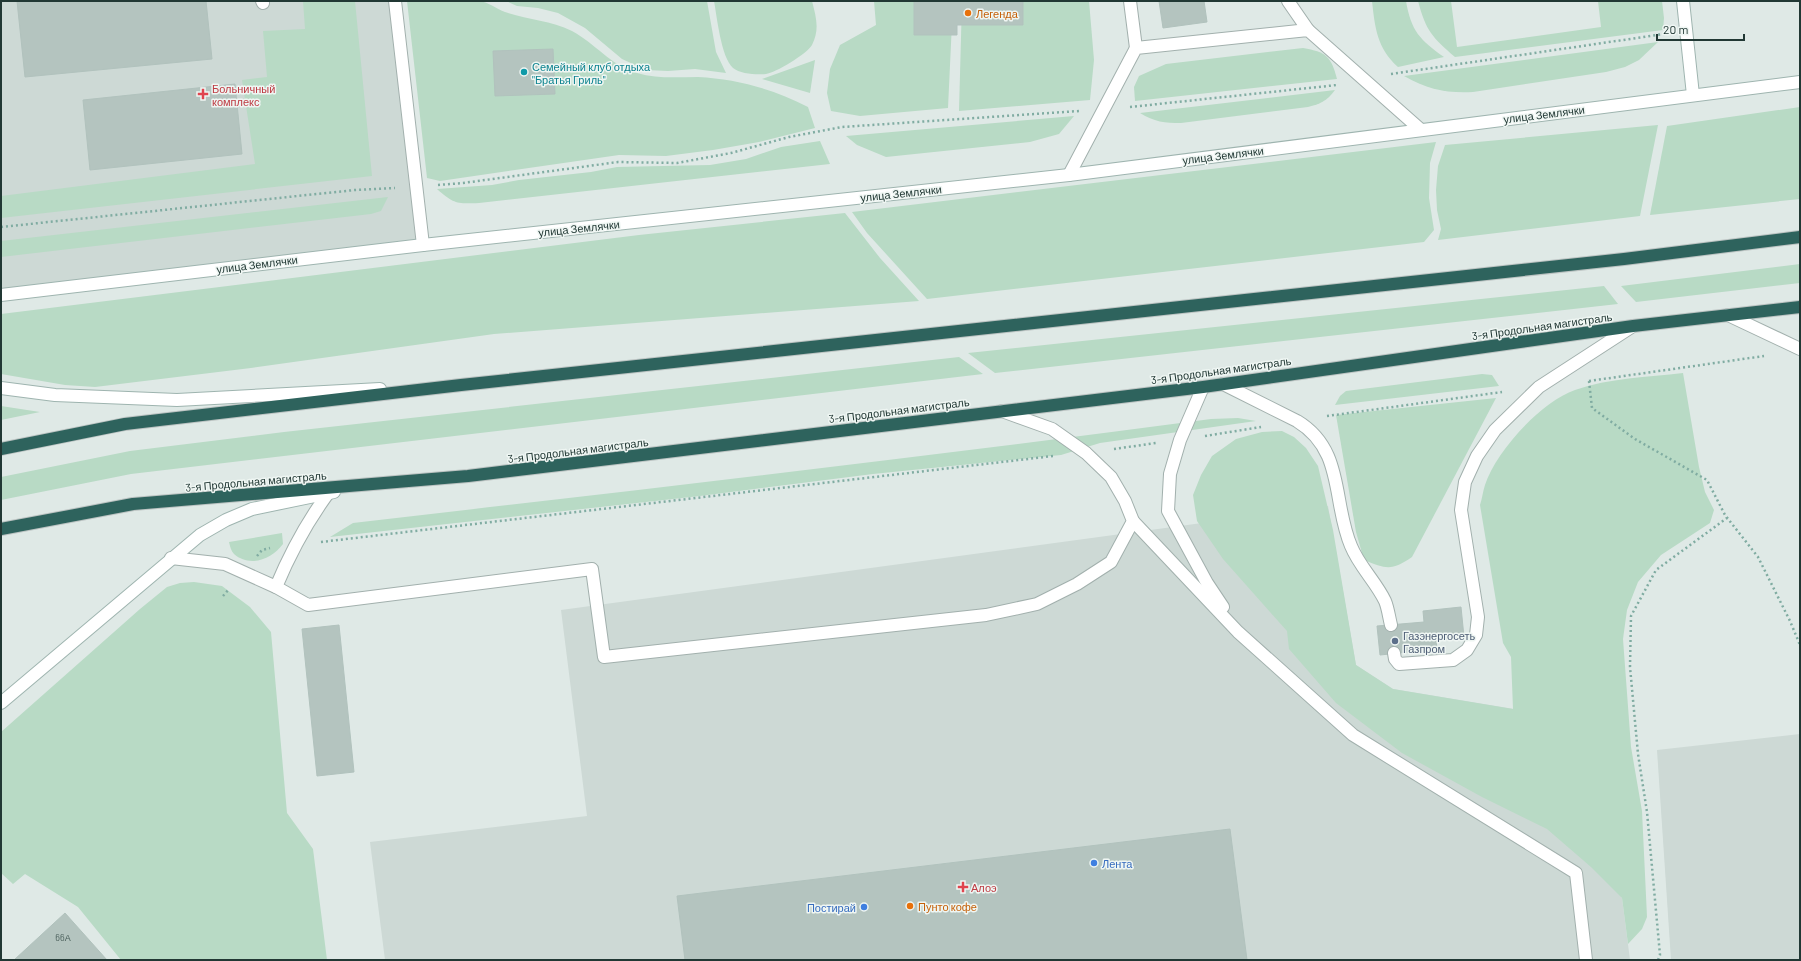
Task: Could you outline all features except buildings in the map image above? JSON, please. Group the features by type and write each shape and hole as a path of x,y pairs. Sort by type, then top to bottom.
{"highway":[{"path":"1,449 125,424 461,385 1616,260 1800,237"},
{"name":"3-я Продольная магистраль","path":"1,529 133,504 468,476 1203,387 1633,326 1800,307"}],"main road":[{"path":"395,1 422,245"},
{"path":"1069,175 1136,48 1130,1"},
{"path":"1288,1 1308,30 1421,130"},
{"path":"1683,1 1694,95"},
{"path":"1136,48 1308,30"},
{"name":"улица Землячки","path":"1,295 422,245 1069,175 1800,82"},
{"path":"1728,315 1800,349"},
{"path":"1394,653 1395,659 1399,664 1453,660 1467,650 1476,635 1478,617 1461,510 1465,482 1477,456 1495,430 1530,394 1633,326"},
{"path":"1223,384 1308,427 1317,437 1327,453 1334,473 1350,546 1386,602 1391,625"},
{"path":"1,388 55,395 177,400 461,385"},
{"path":"1203,387 1180,440 1170,474 1168,511 1207,583 1238,632"},
{"path":"1002,411 1052,430 1086,452 1111,477 1125,501 1132,521 1238,632 1353,734 1576,873 1586,960"},
{"path":"1,703 171,558 200,535 226,520 252,509 329,492 468,476"},
{"path":"276,587 309,519 329,492"},
{"path":"171,558 225,564 244,571 308,605 592,570 604,657 986,615 1037,604 1077,584 1111,562 1132,521"}],"path":[{"path":"1,227 355,190 463,183 618,162 677,162 731,153 789,137 842,127 1103,110 1367,82 1384,75 1664,35 1665,28"},
{"path":"1582,382 1769,355"},
{"path":"1594,375 1589,381 1592,408 1635,440 1707,480 1727,518 1758,557 1790,621 1800,645"},
{"path":"223,596 262,550 1086,452 1180,440 1297,421 1503,392"},
{"path":"1658,960 1660,955 1647,812 1638,754 1630,666 1631,616 1656,570 1727,518"}],"shaded area":[{"name":"Больничный комплекс","path":"1,1 395,1 423,245 1,295"},
{"path":"1328,506 1356,665 1393,689 1514,709 1622,898 1630,960 385,960 370,842 587,816 561,610"},
{"path":"1800,734 1800,960 1671,960 1657,750"}],"green space":[{"path":"303,1 355,1 372,176 1,218 1,196 255,164 242,80 267,77 263,31 305,29"},
{"path":"407,1 480,1 505,12 564,27 581,36 610,59 637,73 660,77 712,78 768,90 808,107 815,128 759,142 713,150 666,156 619,155 440,181 427,178"},
{"path":"506,1 707,1 716,52 726,73 695,69 668,71 646,70 622,59 585,28 558,13 538,8 517,6"},
{"path":"714,1 812,1 817,28 812,45 804,53 770,73 749,74 740,72 733,68 725,55"},
{"path":"874,1 953,1 948,108 860,116 831,111 827,93 830,69 840,45 876,25"},
{"path":"962,1 1089,1 1094,60 1090,100 959,111"},
{"path":"1372,1 1406,1 1411,20 1418,34 1444,57 1398,67 1391,60 1381,45 1374,20"},
{"path":"1418,1 1451,1 1457,47 1601,27 1598,1 1662,1 1664,18 1663,30 1455,57 1435,38 1427,27"},
{"path":"1658,42 1639,60 1625,67 1606,72 1473,92 1437,90 1421,85 1404,76"},
{"path":"1303,48 1317,51 1326,56 1330,60 1337,79 1135,101 1134,87 1139,76 1166,64"},
{"path":"815,60 810,93 762,79"},
{"path":"1335,90 1323,102 1308,107 1181,123 1160,121 1140,113"},
{"path":"1800,107 1800,199 1650,215 1667,126"},
{"path":"1074,116 1059,134 1030,142 886,157 857,145 846,136"},
{"path":"1658,125 1640,216 1438,240 1441,229 1437,210 1436,190 1438,166 1445,145"},
{"path":"820,141 830,164 479,203 456,202 448,198 437,189 492,185 519,180 591,172 617,167 710,165 746,159 781,147"},
{"path":"1436,142 1430,163 1429,198 1434,230 1424,242 927,299 867,233 852,212"},
{"path":"388,197 381,211 371,214 1,257 1,241"},
{"path":"845,213 880,258 919,301 494,334 251,368 95,387 65,385 1,374 1,314 639,235"},
{"path":"1800,264 1800,283 1636,302 1621,286"},
{"path":"1604,286 1618,304 995,373 968,353"},
{"path":"959,357 983,374 131,474 1,500 1,477 130,451 284,432"},
{"path":"1683,373 1699,467 1705,492 1714,510 1710,523 1661,555 1638,582 1627,610 1623,639 1631,747 1642,811 1647,917 1642,929 1628,944 1622,898 1591,867 1547,829 1482,797 1402,753 1336,703 1289,649 1287,631 1223,559 1197,521 1193,495 1201,475 1212,456 1236,439 1262,432 1282,431 1294,437 1306,448 1318,466 1333,530 1356,665 1393,689 1513,709 1511,657 1503,643 1480,505 1485,485 1491,472 1509,443 1521,429 1534,416 1562,396 1575,390 1601,383 1629,378"},
{"path":"1482,374 1492,375 1499,386 1335,405 1340,396 1346,391"},
{"path":"1496,398 1412,557 1399,565 1389,567 1384,567 1364,560 1356,532 1336,415"},
{"path":"1,406 40,412 1,420"},
{"path":"1238,418 1256,421 1100,443 1061,455 873,474 700,496 330,537 353,523 675,486 1211,419"},
{"path":"282,533 283,544 273,554 260,560 254,561 240,558 233,553 229,542"},
{"path":"194,582 222,586 250,607 271,632 287,813 313,849 327,960 121,960 78,907 25,874 13,884 1,873 1,732 167,587 180,583"}],"place":[{"name":"Легенда","path":"968,13"},
{"name":"Семейный клуб отдыха \"Братья Гриль\"","path":"524,72"},
{"name":"Больничный комплекс","path":"203,94"},
{"name":"Газэнергосеть Газпром","path":"1395,641"},
{"name":"Лента","path":"1094,863"},
{"name":"Алоэ","path":"963,887"},
{"name":"Пунто кофе","path":"910,906"},
{"name":"Постирай","path":"864,907"}]}
